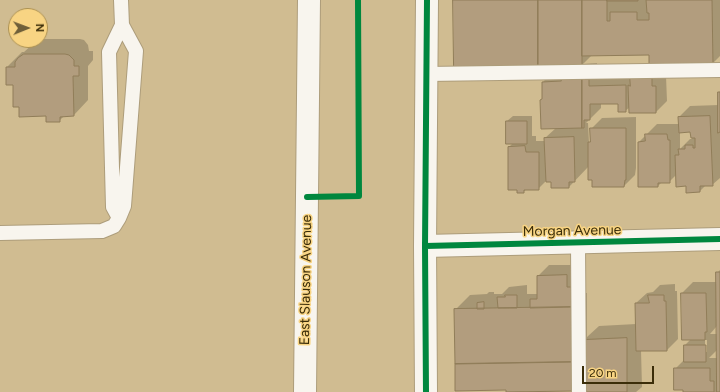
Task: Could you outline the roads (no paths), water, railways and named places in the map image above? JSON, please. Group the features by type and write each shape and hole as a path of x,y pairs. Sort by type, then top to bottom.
{"street":[{"name":"East Slauson Avenue","path":"305,392 309,0"},
{"path":"426,392 425,246 427,0"},
{"name":"Morgan Avenue","path":"425,246 720,239"}],"lane":[{"path":"0,233 102,231 114,226 119,218 124,206 136,51 122,25 121,0"},
{"path":"119,218 113,207 109,52 122,25"},
{"path":"426,74 720,70"},
{"path":"578,242 579,392"}]}
